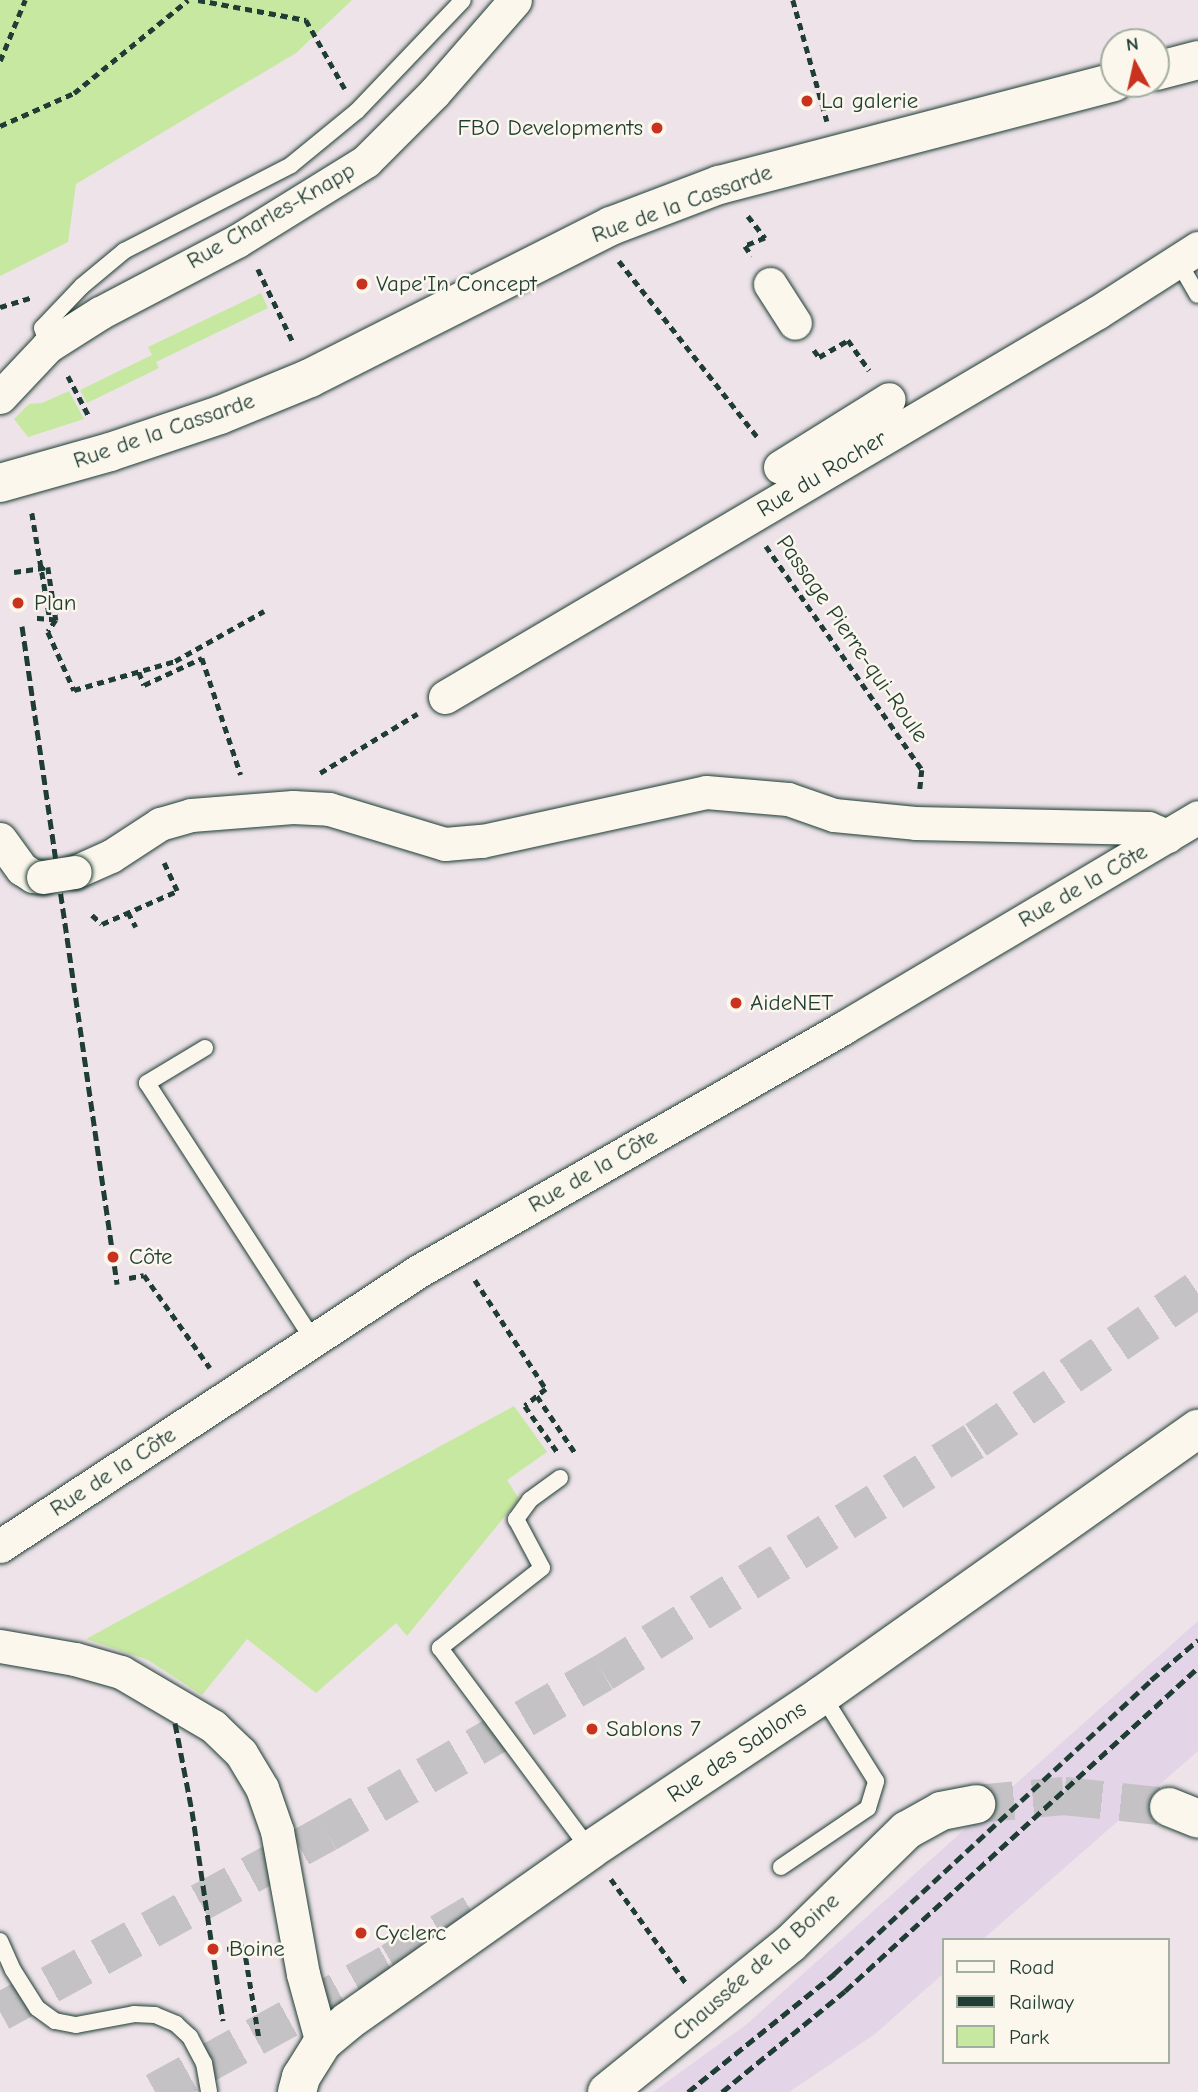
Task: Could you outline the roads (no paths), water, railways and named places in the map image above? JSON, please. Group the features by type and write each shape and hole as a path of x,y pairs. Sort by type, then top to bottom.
{"main road":[{"path":"1170,67 1198,60"},
{"name":"Rue de la Cassarde","path":"22,486 208,419 297,383 611,226 719,184 1100,86"},
{"name":"Rue des Sablons","path":"297,2092 301,2077 322,2043 348,2021 598,1861 822,1695 1198,1429"},
{"name":"Chaussée de la Boine","path":"607,2092 790,1944 907,1830 941,1811 976,1804"}],"street":[{"name":"Rue Charles-Knapp","path":"0,397 48,346 100,313 237,241 366,161 434,93 515,0"},
{"name":"Rue du Rocher","path":"445,697 1098,312 1188,255"},
{"path":"770,284 795,323"},
{"name":"Rue du Rocher","path":"780,467 889,399"},
{"path":"0,839 22,869 33,876 59,874 111,856 173,818 267,808 329,809 445,844 482,841 706,792 788,799 834,815 915,823 1148,828 1167,836"},
{"name":"Rue de la Côte","path":"0,1546 417,1272 843,1028 1198,817"},
{"path":"0,1646 75,1658 121,1672 214,1726 241,1753 262,1788 277,1831 303,1974 322,2043"}],"lane":[{"path":"48,346 42,328 82,286 124,251 291,165 357,111 463,0"},
{"path":"1188,255 1198,295"},
{"path":"205,1048 147,1083 313,1339"},
{"path":"560,1478 530,1500 516,1519 542,1568 440,1648 598,1861"},
{"path":"781,1867 867,1808 876,1782 822,1695"},
{"path":"0,1941 13,1970 37,2008 55,2021 76,2025 134,2014 155,2015 176,2024 190,2037 204,2063 209,2092"}],"tunnel":[{"path":"0,2012 327,1833 603,1673 976,1440 1198,1289"},
{"path":"976,1804 1064,1796 1169,1807"},
{"path":"155,2092 391,1962 482,1908"}],"railway":[{"path":"22,626 117,1284"},
{"path":"688,2092 834,1974 1151,1680 1198,1640"},
{"path":"722,2092 845,1991 1198,1668"},
{"path":"175,1723 192,1811 223,2021"}],"place":[{"name":"La galerie","path":"807,101"},
{"name":"FBO Developments","path":"657,128"},
{"name":"Vape'In Concept","path":"362,284"},
{"name":"Plan","path":"18,603"},
{"name":"AideNET","path":"736,1003"},
{"name":"Côte","path":"113,1257"},
{"name":"Sablons 7","path":"592,1729"},
{"name":"Cyclerc","path":"361,1933"},
{"name":"Boine","path":"213,1949"}]}
